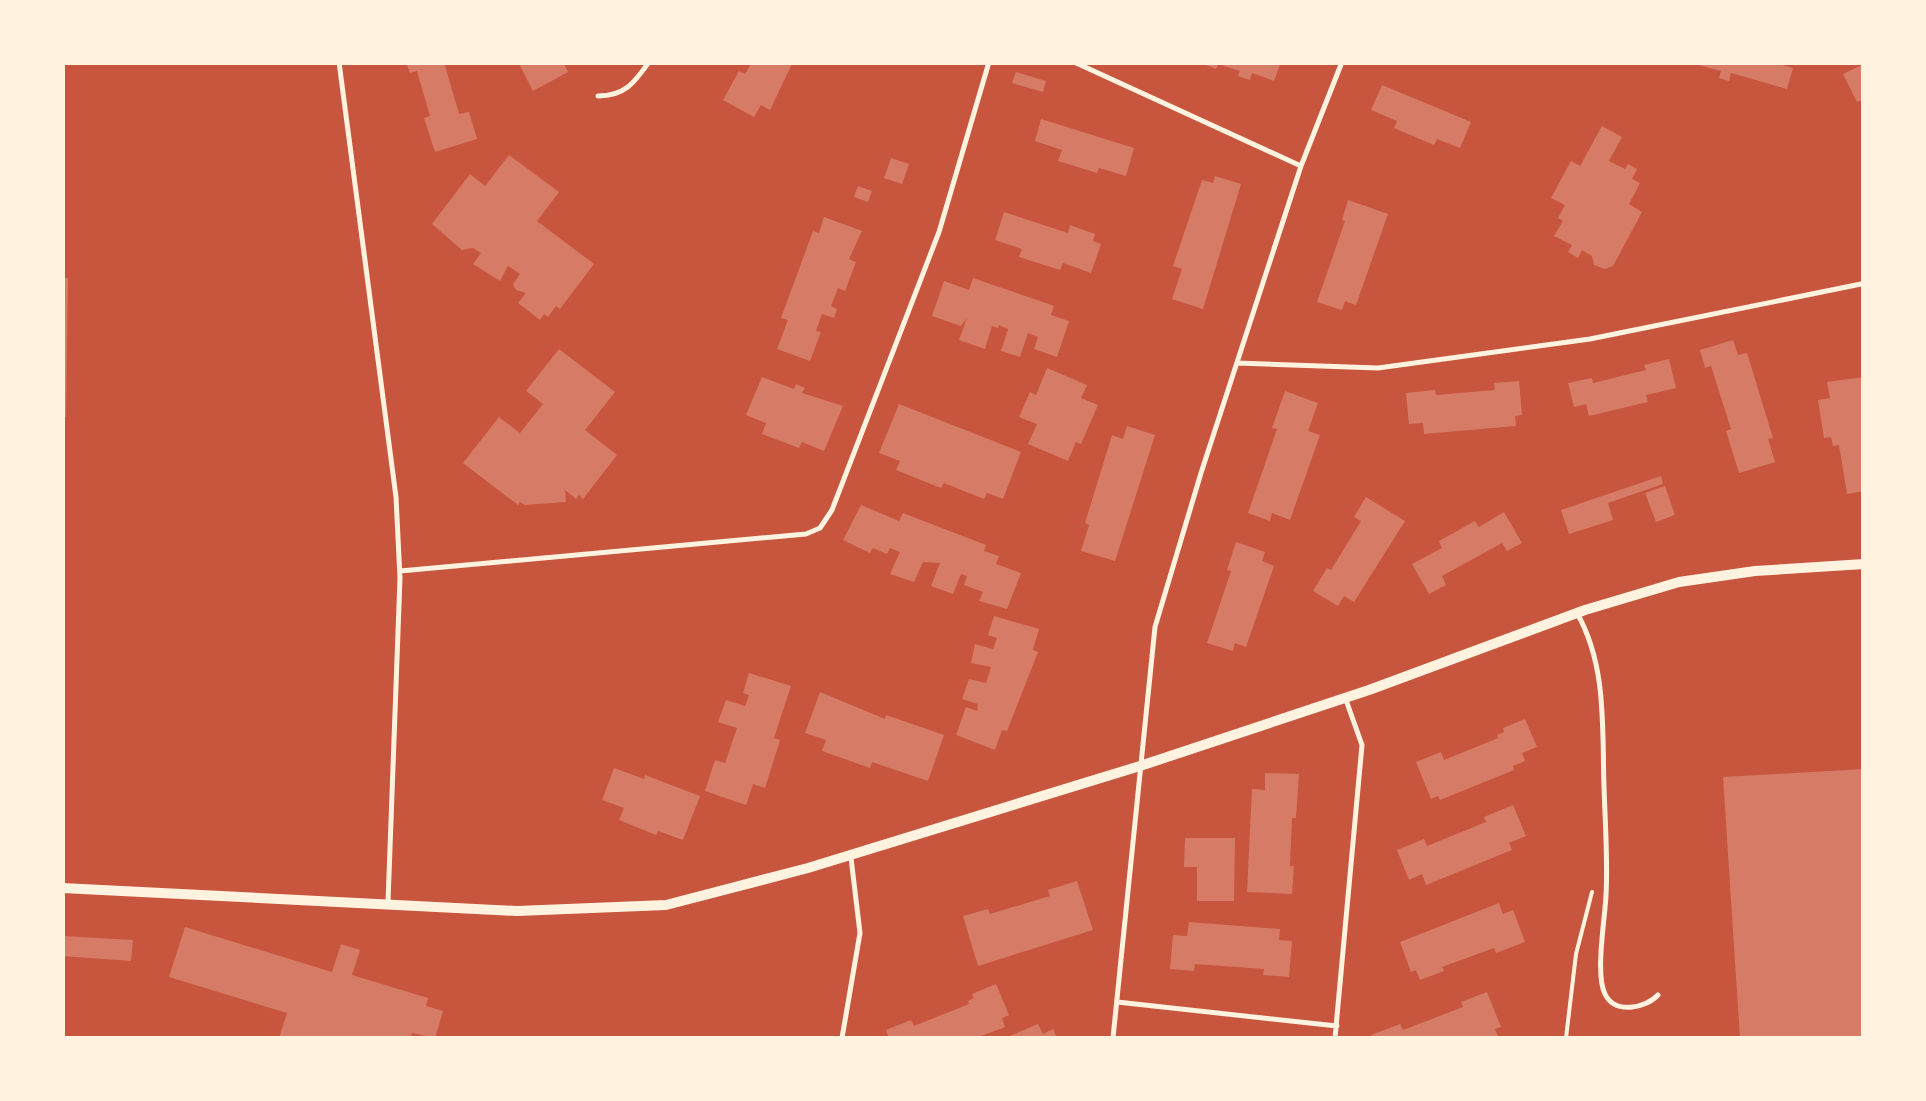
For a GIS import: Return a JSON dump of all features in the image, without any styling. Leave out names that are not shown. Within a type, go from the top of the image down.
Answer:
[{"type":"street","points":[[62,888],[517,910],[666,905],[851,855],[1140,766],[1577,613],[1679,582],[1755,571],[1864,564]]},
{"type":"lane","points":[[338,62],[396,498],[400,571],[388,902]]},
{"type":"lane","points":[[598,96],[621,93],[648,62]]},
{"type":"lane","points":[[400,571],[806,534],[820,528],[832,510],[939,232],[989,62]]},
{"type":"lane","points":[[1074,62],[1301,166]]},
{"type":"lane","points":[[1113,1038],[1155,627],[1301,166],[1342,62]]},
{"type":"lane","points":[[1236,364],[1378,368],[1590,339],[1861,284]]},
{"type":"lane","points":[[1577,613],[1593,646],[1599,677],[1607,867],[1602,975],[1605,994],[1614,1004],[1625,1007],[1650,1003],[1658,995]]},
{"type":"lane","points":[[1335,1038],[1362,745],[1346,697]]},
{"type":"lane","points":[[842,1038],[860,934],[851,855]]},
{"type":"lane","points":[[1117,1002],[1337,1026]]},
{"type":"path","points":[[1566,1038],[1584,912],[1607,867]]},
{"type":"building","points":[[406,62],[444,62],[459,114],[469,112],[477,139],[435,152],[424,118],[430,116],[417,71],[410,73]]},
{"type":"building","points":[[518,62],[563,62],[568,72],[533,91]]},
{"type":"building","points":[[752,62],[793,62],[770,110],[761,105],[754,117],[723,100],[739,71],[745,74]]},
{"type":"building","points":[[1199,62],[1281,62],[1274,81],[1252,73],[1250,80],[1238,76],[1240,71],[1218,64],[1216,69]]},
{"type":"building","points":[[1772,62],[1793,68],[1787,89],[1731,73],[1729,81],[1719,78],[1721,71],[1694,64]]},
{"type":"building","points":[[1864,64],[1864,99],[1857,102],[1843,74]]},
{"type":"building","points":[[1016,72],[1046,81],[1043,92],[1012,83]]},
{"type":"building","points":[[1382,85],[1471,122],[1460,148],[1437,139],[1434,145],[1394,128],[1397,121],[1371,110]]},
{"type":"building","points":[[1041,119],[1134,148],[1126,176],[1099,168],[1097,173],[1058,161],[1062,150],[1035,141]]},
{"type":"building","points":[[1602,126],[1622,137],[1609,161],[1625,169],[1628,164],[1637,169],[1632,179],[1640,183],[1629,204],[1642,212],[1613,266],[1605,269],[1594,265],[1592,256],[1582,250],[1578,258],[1568,252],[1572,245],[1554,236],[1563,221],[1558,218],[1565,205],[1551,198],[1571,161],[1580,166]]},
{"type":"building","points":[[509,155],[559,192],[537,221],[594,264],[560,309],[556,306],[548,317],[544,314],[540,320],[518,303],[526,293],[516,290],[513,284],[520,274],[508,266],[500,281],[473,264],[481,253],[473,248],[462,250],[432,224],[470,174],[485,186]]},
{"type":"building","points":[[891,158],[909,164],[902,184],[884,178]]},
{"type":"building","points":[[1215,176],[1241,184],[1203,309],[1172,299],[1182,269],[1173,266],[1202,180],[1213,183]]},
{"type":"building","points":[[858,186],[872,191],[868,202],[854,197]]},
{"type":"building","points":[[1348,200],[1388,214],[1356,305],[1345,301],[1342,310],[1317,302],[1345,221],[1342,220]]},
{"type":"building","points":[[1004,212],[1068,233],[1070,225],[1095,234],[1093,241],[1101,244],[1091,273],[1063,263],[1060,270],[1019,257],[1022,249],[995,240]]},
{"type":"building","points":[[824,217],[862,231],[849,259],[856,262],[845,291],[838,288],[831,306],[837,309],[834,318],[822,314],[816,331],[821,332],[810,361],[777,349],[788,320],[781,318],[813,231],[819,233]]},
{"type":"building","points":[[62,278],[68,278],[66,417],[62,417]]},
{"type":"building","points":[[973,278],[1054,306],[1051,315],[1069,321],[1057,357],[1034,349],[1038,337],[1028,333],[1020,357],[1001,351],[1008,329],[999,325],[992,326],[985,349],[959,340],[967,318],[961,326],[932,316],[944,281],[969,290]]},
{"type":"building","points":[[1733,340],[1738,355],[1747,353],[1773,438],[1768,439],[1775,462],[1739,473],[1726,431],[1731,429],[1711,366],[1705,368],[1700,350]]},
{"type":"building","points":[[559,349],[615,392],[585,430],[617,455],[583,499],[579,495],[576,499],[565,490],[566,502],[518,505],[463,463],[499,417],[520,433],[543,404],[526,391]]},
{"type":"building","points":[[1669,359],[1676,388],[1646,395],[1648,402],[1589,416],[1586,404],[1574,407],[1568,383],[1592,378],[1593,383],[1646,370],[1644,365]]},
{"type":"building","points":[[1047,368],[1087,385],[1081,398],[1098,405],[1081,444],[1076,442],[1068,461],[1028,444],[1037,424],[1019,417],[1030,392],[1036,395]]},
{"type":"building","points":[[762,377],[794,389],[796,384],[805,388],[802,393],[843,406],[824,451],[802,442],[799,448],[762,434],[766,423],[746,415]]},
{"type":"building","points":[[1864,377],[1864,491],[1847,494],[1839,445],[1833,446],[1831,437],[1824,438],[1818,400],[1830,398],[1827,382]]},
{"type":"building","points":[[1519,381],[1522,415],[1515,416],[1516,426],[1424,434],[1423,423],[1409,424],[1406,393],[1435,390],[1436,395],[1495,390],[1494,383]]},
{"type":"building","points":[[1285,391],[1318,403],[1308,431],[1320,435],[1290,520],[1272,513],[1270,521],[1248,513],[1277,429],[1272,428]]},
{"type":"building","points":[[899,404],[1021,452],[1003,499],[987,493],[984,499],[944,483],[941,488],[896,470],[900,461],[879,453]]},
{"type":"building","points":[[1127,426],[1155,435],[1115,561],[1081,551],[1089,525],[1085,523],[1112,435],[1123,439]]},
{"type":"building","points":[[1661,476],[1663,484],[1608,503],[1613,520],[1569,534],[1561,510]]},
{"type":"building","points":[[1665,486],[1675,515],[1656,522],[1645,493]]},
{"type":"building","points":[[1366,497],[1405,521],[1354,602],[1344,596],[1338,606],[1313,591],[1361,521],[1354,517]]},
{"type":"building","points":[[861,505],[899,521],[903,513],[986,545],[984,551],[999,556],[996,564],[1021,573],[1007,609],[979,601],[983,592],[964,585],[967,576],[961,574],[953,594],[931,586],[940,563],[923,562],[914,582],[890,574],[900,552],[890,548],[887,554],[873,548],[870,553],[843,540]]},
{"type":"building","points":[[1504,512],[1522,543],[1507,551],[1502,543],[1442,576],[1446,585],[1429,594],[1412,564],[1442,548],[1439,541],[1475,521],[1479,527]]},
{"type":"building","points":[[1236,542],[1265,552],[1262,561],[1274,566],[1246,647],[1235,643],[1233,651],[1207,643],[1231,571],[1227,570]]},
{"type":"building","points":[[994,616],[1039,629],[1033,650],[1038,652],[1007,731],[1002,730],[995,750],[956,735],[966,707],[977,711],[978,704],[962,699],[969,679],[986,683],[991,667],[971,663],[975,644],[993,649],[997,638],[988,635]]},
{"type":"building","points":[[749,673],[791,686],[774,738],[780,740],[765,788],[753,784],[746,805],[705,791],[715,760],[725,763],[737,728],[718,722],[726,700],[745,706],[749,695],[743,693]]},
{"type":"building","points":[[820,692],[885,719],[886,715],[944,735],[928,781],[872,762],[870,768],[822,751],[826,740],[805,733]]},
{"type":"building","points":[[1525,719],[1537,747],[1522,753],[1525,761],[1513,766],[1514,770],[1440,800],[1438,796],[1431,799],[1416,762],[1441,752],[1444,760],[1498,738],[1503,728]]},
{"type":"building","points":[[614,768],[700,796],[683,840],[658,831],[656,835],[619,820],[624,808],[602,800]]},
{"type":"building","points":[[1864,769],[1864,1038],[1740,1038],[1723,777]]},
{"type":"building","points":[[1265,773],[1299,774],[1296,818],[1292,818],[1292,894],[1247,892],[1252,789],[1265,790]]},
{"type":"building","points":[[1513,805],[1526,836],[1509,843],[1512,850],[1426,885],[1422,874],[1409,880],[1397,850],[1424,839],[1427,846],[1486,822],[1484,817]]},
{"type":"building","points":[[1185,838],[1235,838],[1234,901],[1197,901],[1197,867],[1184,867]]},
{"type":"building","points":[[1077,881],[1093,930],[978,966],[963,916],[988,909],[990,914],[1050,896],[1048,890]]},
{"type":"building","points":[[1499,903],[1503,914],[1513,910],[1525,942],[1496,953],[1494,948],[1442,967],[1444,971],[1420,980],[1416,970],[1411,972],[1400,942]]},
{"type":"building","points":[[1189,922],[1280,929],[1279,940],[1292,941],[1289,977],[1263,975],[1264,969],[1195,964],[1194,971],[1170,969],[1173,935],[1187,936]]},
{"type":"building","points":[[185,927],[332,972],[341,944],[360,950],[352,975],[428,998],[426,1006],[443,1011],[435,1038],[412,1033],[411,1038],[279,1038],[287,1013],[169,977]]},
{"type":"building","points":[[62,936],[133,940],[131,961],[62,956]]},
{"type":"building","points":[[996,984],[1009,1015],[1002,1018],[1005,1027],[976,1038],[889,1038],[886,1030],[911,1020],[914,1026],[969,1004],[974,998],[972,994]]},
{"type":"building","points":[[1487,992],[1501,1027],[1495,1029],[1498,1036],[1493,1038],[1371,1035],[1400,1024],[1403,1030],[1463,1007],[1461,1002]]},
{"type":"building","points":[[1038,1024],[1043,1034],[1053,1029],[1057,1038],[1005,1038]]}]
